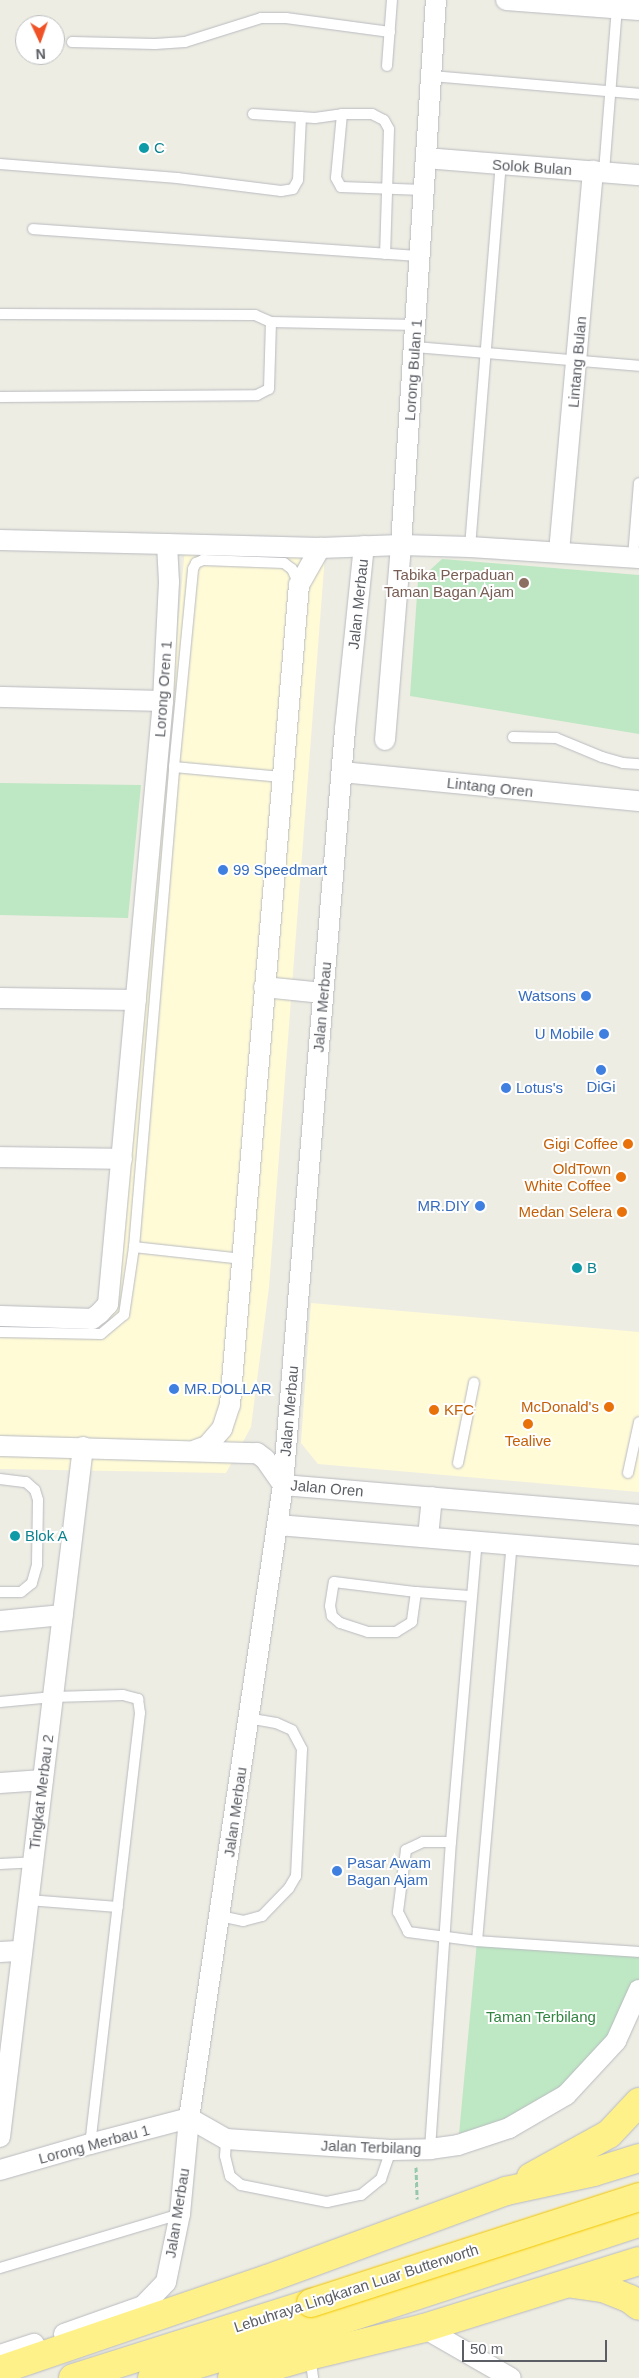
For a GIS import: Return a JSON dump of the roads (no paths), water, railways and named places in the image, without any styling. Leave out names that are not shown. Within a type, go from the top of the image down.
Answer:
[{"type":"highway","points":[[506,2191],[609,2134],[639,2102]]},
{"type":"highway","points":[[0,2370],[267,2280],[418,2221],[506,2191],[594,2172],[639,2158]]},
{"type":"highway","points":[[594,2172],[617,2177],[632,2188],[639,2198]]},
{"type":"highway","name":"Lebuhraya Lingkaran Luar Butterworth","points":[[73,2378],[639,2198]]},
{"type":"highway","name":"Lebuhraya Lingkaran Luar Butterworth","points":[[152,2378],[311,2355],[639,2223]]},
{"type":"highway","points":[[232,2378],[311,2355],[424,2328],[569,2283],[635,2259]]},
{"type":"highway","points":[[569,2283],[603,2288],[630,2299],[639,2306]]},
{"type":"street","name":"Lorong Bulan 1","points":[[384,740],[401,545],[436,0]]},
{"type":"street","points":[[506,0],[639,10]]},
{"type":"street","name":"Solok Bulan","points":[[426,158],[639,175]]},
{"type":"street","name":"Lintang Bulan","points":[[559,552],[577,361],[598,172]]},
{"type":"street","points":[[0,540],[167,544]]},
{"type":"street","name":"Jalan Merbau","points":[[0,2355],[143,2306],[166,2282],[180,2214],[189,2118],[284,1485],[323,993],[364,546],[320,548],[167,544]]},
{"type":"street","name":"Lorong Oren 1","points":[[0,1316],[92,1318],[100,1313],[108,1304],[163,701],[169,582],[167,544]]},
{"type":"street","points":[[364,546],[470,546],[636,558]]},
{"type":"street","points":[[196,1450],[207,1446],[215,1438],[228,1414],[299,585],[320,548]]},
{"type":"street","points":[[0,697],[163,701]]},
{"type":"street","name":"Lintang Oren","points":[[342,772],[639,801]]},
{"type":"street","points":[[264,987],[323,993]]},
{"type":"street","points":[[0,998],[136,1000]]},
{"type":"street","points":[[0,1157],[122,1159]]},
{"type":"street","name":"Jalan Oren","points":[[0,1446],[257,1453],[265,1459],[284,1485],[639,1515]]},
{"type":"street","name":"Tingkat Merbau 2","points":[[0,2137],[83,1448]]},
{"type":"street","points":[[428,1537],[432,1497]]},
{"type":"street","points":[[278,1524],[639,1555]]},
{"type":"street","points":[[0,1621],[62,1615]]},
{"type":"street","points":[[0,1783],[43,1780]]},
{"type":"street","points":[[0,1952],[22,1951]]},
{"type":"street","name":"Jalan Terbilang","points":[[189,2118],[226,2139],[391,2150],[458,2145],[509,2128],[566,2095],[616,2041],[639,1990]]},
{"type":"street","name":"Lorong Merbau 1","points":[[0,2170],[189,2118]]},
{"type":"street","points":[[424,2328],[511,2378]]},
{"type":"lane","points":[[387,66],[392,0]]},
{"type":"lane","points":[[598,172],[609,91],[617,8]]},
{"type":"lane","points":[[72,42],[155,44],[185,42],[261,18],[296,20],[390,32]]},
{"type":"lane","points":[[431,76],[639,94]]},
{"type":"lane","points":[[253,114],[301,118],[342,114],[372,114],[384,120],[389,129],[385,254]]},
{"type":"lane","points":[[342,114],[336,178],[341,186],[424,190]]},
{"type":"lane","points":[[0,164],[167,177],[287,190],[293,189],[298,180],[301,118]]},
{"type":"lane","points":[[470,546],[487,353],[500,165]]},
{"type":"lane","points":[[33,229],[420,256]]},
{"type":"lane","points":[[0,314],[255,315],[271,322],[416,325]]},
{"type":"lane","points":[[0,397],[257,395],[269,389],[271,322]]},
{"type":"lane","points":[[414,347],[639,366]]},
{"type":"lane","points":[[636,558],[639,483]]},
{"type":"lane","points":[[0,1332],[101,1334],[124,1315],[134,1247],[174,767],[193,569],[196,563],[203,560],[284,563],[292,569],[299,585]]},
{"type":"lane","points":[[513,738],[556,738],[602,757],[623,763],[639,764]]},
{"type":"lane","points":[[174,767],[282,777]]},
{"type":"lane","points":[[134,1247],[242,1259]]},
{"type":"lane","points":[[458,1463],[474,1382]]},
{"type":"lane","points":[[628,1473],[639,1422]]},
{"type":"lane","points":[[0,1479],[26,1482],[35,1490],[38,1500],[37,1565],[32,1583],[21,1592],[0,1592]]},
{"type":"lane","points":[[423,2149],[444,1938],[470,1596],[476,1541]]},
{"type":"lane","points":[[478,1941],[512,1544]]},
{"type":"lane","points":[[416,1592],[412,1622],[396,1632],[368,1632],[340,1623],[332,1616],[330,1606],[334,1582],[416,1592],[470,1596]]},
{"type":"lane","points":[[0,1702],[53,1697],[124,1695],[138,1699],[140,1713],[90,2144]]},
{"type":"lane","points":[[220,1916],[242,1921],[262,1916],[276,1902],[296,1876],[302,1749],[292,1730],[276,1723],[249,1718]]},
{"type":"lane","points":[[451,1842],[423,1842],[406,1850],[398,1912],[408,1932],[478,1941],[639,1952]]},
{"type":"lane","points":[[0,1864],[33,1862]]},
{"type":"lane","points":[[28,1900],[118,1907]]},
{"type":"lane","points":[[226,2139],[225,2156],[230,2176],[241,2185],[327,2202],[361,2195],[381,2179],[391,2150]]},
{"type":"lane","points":[[0,2268],[180,2214]]},
{"type":"place","name":"C","points":[[144,148]]},
{"type":"place","name":"Tabika Perpaduan Taman Bagan Ajam","points":[[524,583]]},
{"type":"place","name":"99 Speedmart","points":[[223,870]]},
{"type":"place","name":"Watsons","points":[[586,996]]},
{"type":"place","name":"U Mobile","points":[[604,1034]]},
{"type":"place","name":"DiGi","points":[[601,1070]]},
{"type":"place","name":"Lotus's","points":[[506,1088]]},
{"type":"place","name":"Gigi Coffee","points":[[628,1144]]},
{"type":"place","name":"OldTown White Coffee","points":[[621,1177]]},
{"type":"place","name":"MR.DIY","points":[[480,1206]]},
{"type":"place","name":"Medan Selera","points":[[622,1212]]},
{"type":"place","name":"B","points":[[577,1268]]},
{"type":"place","name":"MR.DOLLAR","points":[[174,1389]]},
{"type":"place","name":"McDonald's","points":[[609,1407]]},
{"type":"place","name":"KFC","points":[[434,1410]]},
{"type":"place","name":"Tealive","points":[[528,1424]]},
{"type":"place","name":"Blok A","points":[[15,1536]]},
{"type":"place","name":"Pasar Awam Bagan Ajam","points":[[337,1871]]},
{"type":"park label","name":"Taman Terbilang","points":[[541,2017]]}]
